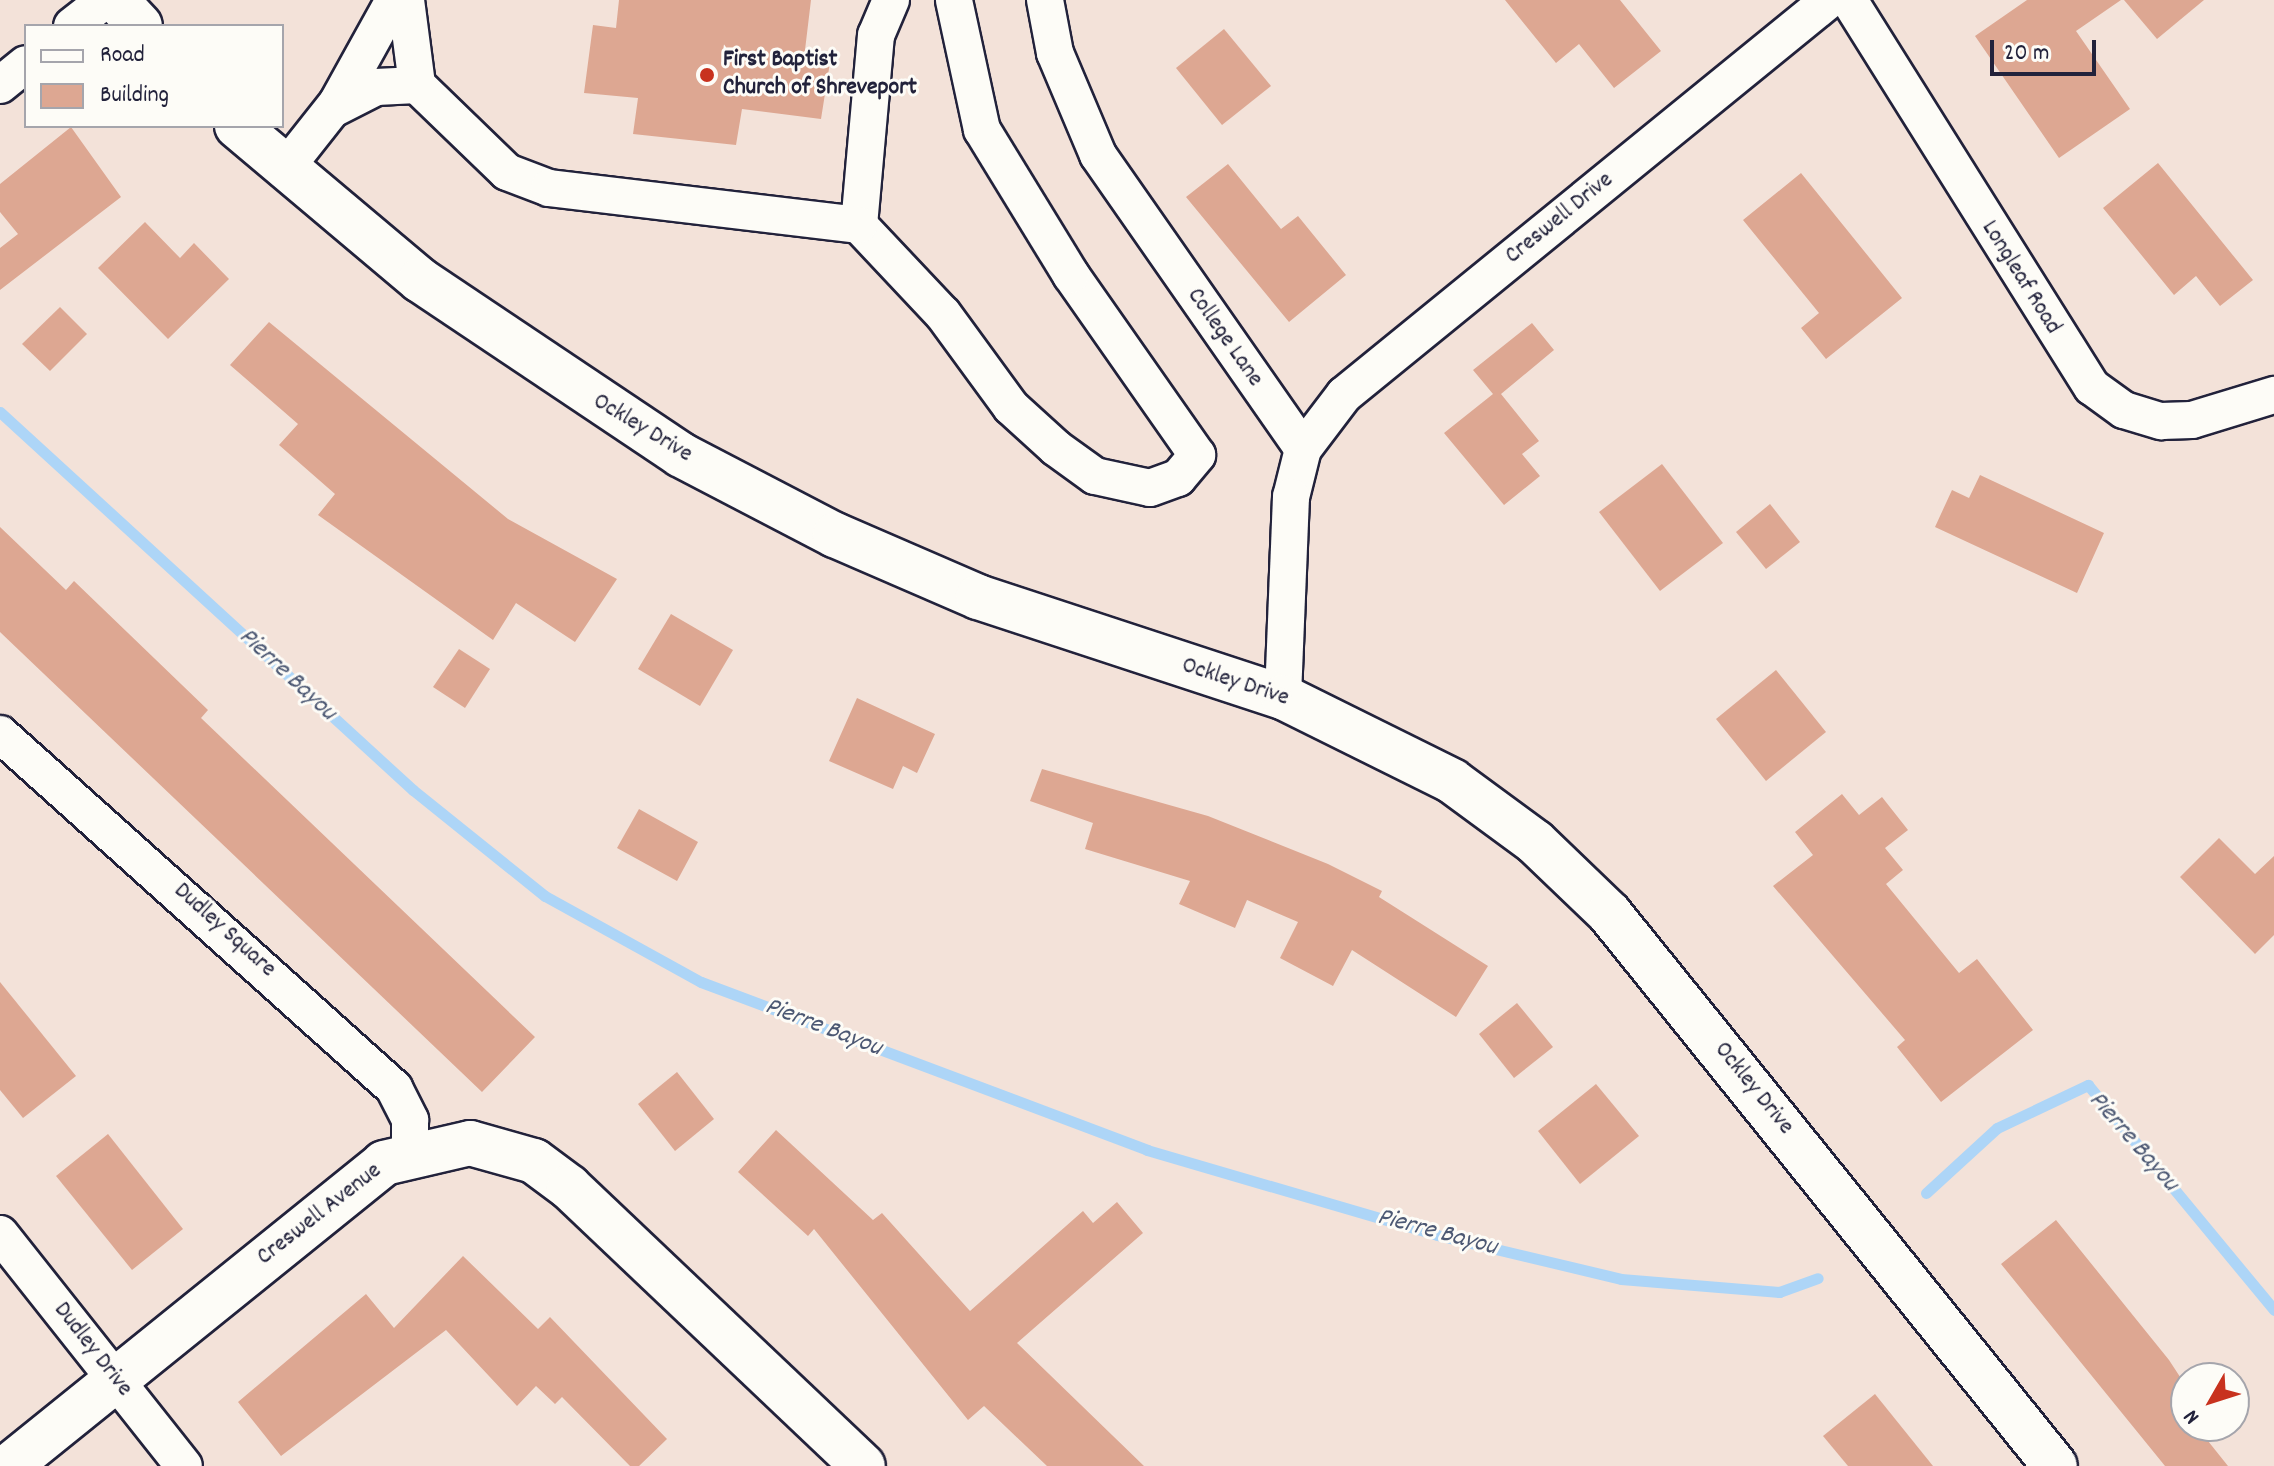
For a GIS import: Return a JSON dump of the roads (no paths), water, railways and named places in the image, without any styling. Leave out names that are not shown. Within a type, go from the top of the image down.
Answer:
[{"type":"street","points":[[75,24],[105,0]]},
{"type":"street","points":[[116,0],[138,24]]},
{"type":"street","points":[[284,170],[333,109],[394,0]]},
{"type":"street","points":[[406,0],[417,85],[507,172],[549,188],[859,225],[943,314],[1011,407],[1095,476],[1150,488],[1178,478],[1197,455],[1071,275],[982,130],[954,0]]},
{"type":"street","points":[[859,225],[876,35],[891,0]]},
{"type":"street","name":"College Lane","points":[[1045,0],[1055,53],[1098,155],[1303,449]]},
{"type":"street","name":"Creswell Drive","points":[[1303,449],[1344,395],[1829,0]]},
{"type":"street","name":"Longleaf Road","points":[[1849,0],[2092,387],[2124,410],[2161,421],[2192,420],[2274,395]]},
{"type":"street","points":[[0,85],[24,66]]},
{"type":"street","points":[[333,109],[376,87],[417,85]]},
{"type":"street","name":"Ockley Drive","points":[[239,128],[284,170],[420,280],[681,455],[835,535],[978,597],[1283,697],[1452,781],[1573,877],[1650,960],[2055,1466]]},
{"type":"street","points":[[1283,697],[1291,497],[1303,449]]},
{"type":"street","name":"Dudley Square","points":[[0,734],[394,1088],[410,1120],[410,1152]]},
{"type":"street","name":"Creswell Avenue","points":[[9,1466],[360,1180],[410,1152],[470,1143],[534,1161],[863,1466]]},
{"type":"street","name":"Dudley Drive","points":[[0,1234],[184,1466]]},
{"type":"waterway","name":"Pierre Bayou","points":[[0,412],[413,790],[545,896],[701,982],[1147,1150],[1437,1235],[1621,1279],[1779,1292],[1818,1278]]},
{"type":"waterway","name":"Pierre Bayou","points":[[1926,1193],[1997,1128],[2088,1085],[2274,1310]]},
{"type":"place","name":"First Baptist Church of Shreveport","points":[[707,75]]}]
